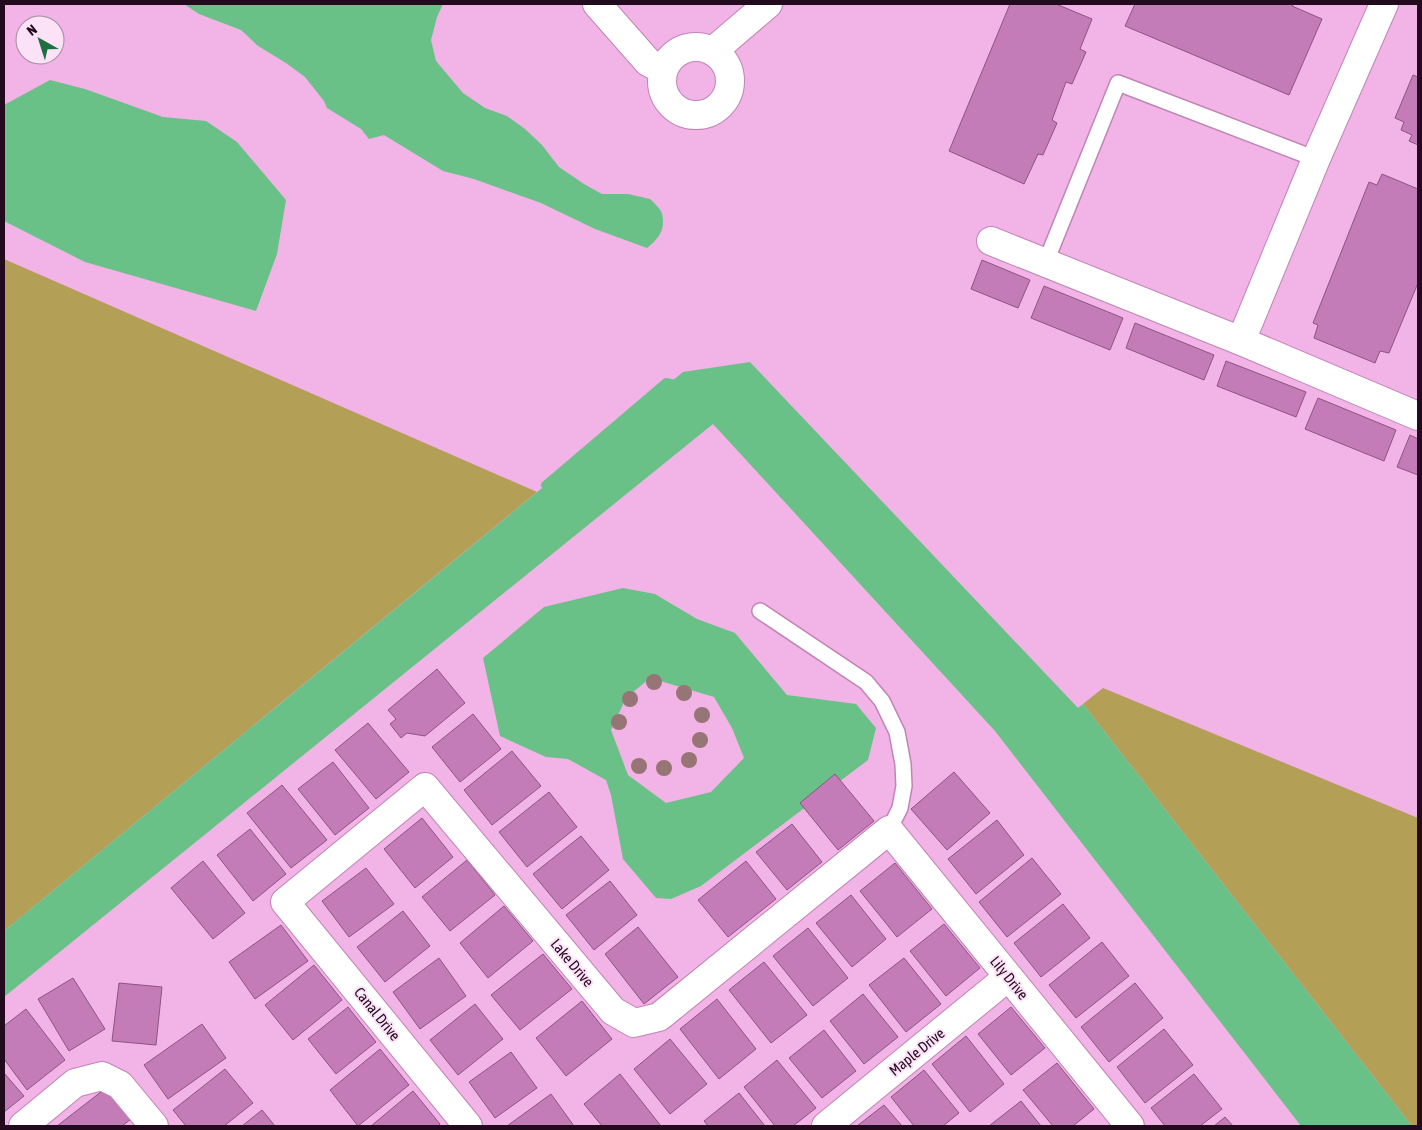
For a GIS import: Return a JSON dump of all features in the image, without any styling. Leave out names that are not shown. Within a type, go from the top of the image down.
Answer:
[{"type":"street","points":[[597,4],[648,62],[663,70]]},
{"type":"street","points":[[713,51],[768,4]]},
{"type":"street","points":[[1241,341],[1316,159],[1384,4]]},
{"type":"street","points":[[684,48],[704,48],[713,51],[722,59],[728,69],[730,81],[728,92],[722,102],[712,110],[702,114],[690,115],[669,103],[661,82],[663,70],[675,54],[684,48]]},
{"type":"street","points":[[991,241],[1241,341],[1418,415]]},
{"type":"street","name":"Lake Drive","points":[[285,902],[425,787],[613,1011],[634,1024],[659,1016],[889,830]]},
{"type":"street","name":"Lily Drive","points":[[889,830],[1125,1125]]},
{"type":"street","name":"Canal Drive","points":[[285,902],[468,1126]]},
{"type":"street","name":"Maple Drive","points":[[826,1126],[1008,977]]},
{"type":"street","points":[[23,1126],[75,1082],[102,1076],[120,1085],[154,1126]]},
{"type":"lane","points":[[1045,264],[1118,84],[1316,159]]},
{"type":"lane","points":[[760,611],[866,682],[882,701],[897,732],[904,786],[900,808],[889,830]]},
{"type":"shaded area","points":[[184,4],[443,4],[437,17],[431,40],[436,61],[463,93],[485,108],[507,116],[525,129],[542,145],[559,167],[584,184],[602,194],[628,194],[650,199],[662,214],[663,225],[660,234],[647,248],[595,229],[541,203],[474,179],[443,171],[384,135],[369,139],[361,129],[327,108],[324,101],[305,77],[258,46],[241,30],[199,14]]},
{"type":"shaded area","points":[[50,80],[85,89],[163,117],[206,121],[237,142],[286,200],[277,254],[256,311],[85,262],[4,221],[4,105]]},
{"type":"shaded area","points":[[4,259],[537,492],[4,931]]},
{"type":"shaded area","points":[[750,362],[1078,708],[1083,704],[1412,1126],[1301,1126],[995,731],[713,424],[4,997],[4,931],[683,372]]},
{"type":"shaded area","points":[[623,588],[655,594],[697,619],[735,633],[787,695],[856,704],[876,728],[868,760],[701,886],[671,899],[656,898],[623,859],[611,795],[606,780],[568,759],[546,757],[500,736],[483,658],[544,607]],"holes":[[[650,678],[714,697],[732,728],[744,758],[711,792],[666,803],[628,775],[611,730],[626,698]]]},
{"type":"shaded area","points":[[1103,688],[1418,818],[1418,1126],[1412,1126],[1083,704]]},
{"type":"building","points":[[1010,4],[1056,4],[1092,19],[1080,49],[1086,52],[1072,84],[1066,82],[1052,120],[1057,123],[1043,155],[1038,154],[1024,184],[949,151]]},
{"type":"building","points":[[1135,4],[1293,4],[1292,6],[1322,19],[1289,95],[1125,26]]},
{"type":"building","points":[[1413,75],[1418,77],[1418,145],[1409,141],[1412,135],[1401,130],[1404,122],[1395,118]]},
{"type":"building","points":[[1382,174],[1418,189],[1418,283],[1389,353],[1380,351],[1375,363],[1314,338],[1318,325],[1313,323],[1369,182],[1377,185]]},
{"type":"building","points":[[982,260],[1030,280],[1018,308],[971,289]]},
{"type":"building","points":[[1044,286],[1123,318],[1110,350],[1031,318]]},
{"type":"building","points":[[1135,323],[1214,355],[1204,380],[1126,348]]},
{"type":"building","points":[[1226,361],[1306,392],[1296,417],[1217,386]]},
{"type":"building","points":[[1318,398],[1396,430],[1384,461],[1305,429]]},
{"type":"building","points":[[1410,435],[1418,439],[1418,475],[1397,467]]},
{"type":"building","points":[[437,669],[465,703],[425,736],[407,733],[401,738],[390,724],[396,719],[388,710]]},
{"type":"building","points":[[473,714],[501,749],[460,782],[432,747]]},
{"type":"building","points":[[368,723],[409,772],[376,799],[335,750]]},
{"type":"building","points":[[512,751],[541,786],[492,825],[464,790]]},
{"type":"building","points":[[333,762],[369,808],[335,835],[298,789]]},
{"type":"building","points":[[954,772],[990,813],[947,850],[911,809]]},
{"type":"building","points":[[835,774],[874,821],[838,850],[800,803]]},
{"type":"building","points":[[282,785],[327,840],[291,868],[247,813]]},
{"type":"building","points":[[549,792],[577,827],[527,867],[499,832]]},
{"type":"building","points":[[422,818],[453,857],[415,888],[384,849]]},
{"type":"building","points":[[997,820],[1024,855],[976,894],[948,859]]},
{"type":"building","points":[[792,824],[822,862],[787,890],[756,852]]},
{"type":"building","points":[[250,829],[286,874],[253,901],[217,855]]},
{"type":"building","points":[[581,836],[609,870],[562,909],[533,874]]},
{"type":"building","points":[[1032,858],[1061,894],[1007,937],[979,902]]},
{"type":"building","points":[[467,860],[495,895],[450,931],[422,897]]},
{"type":"building","points":[[203,861],[245,913],[213,939],[171,888]]},
{"type":"building","points":[[746,861],[776,899],[728,937],[698,900]]},
{"type":"building","points":[[895,863],[932,909],[897,937],[860,891]]},
{"type":"building","points":[[366,868],[394,904],[349,937],[322,901]]},
{"type":"building","points":[[610,881],[637,915],[594,950],[566,915]]},
{"type":"building","points":[[851,895],[886,939],[852,967],[816,923]]},
{"type":"building","points":[[1063,904],[1090,938],[1041,977],[1014,943]]},
{"type":"building","points":[[504,906],[533,941],[488,978],[460,943]]},
{"type":"building","points":[[403,911],[430,946],[385,982],[357,947]]},
{"type":"building","points":[[944,924],[980,968],[946,996],[910,951]]},
{"type":"building","points":[[281,925],[308,961],[255,999],[229,962]]},
{"type":"building","points":[[638,927],[678,977],[644,1004],[605,954]]},
{"type":"building","points":[[808,928],[848,978],[813,1006],[773,956]]},
{"type":"building","points":[[1102,942],[1129,976],[1076,1018],[1049,985]]},
{"type":"building","points":[[543,954],[572,989],[520,1030],[491,995]]},
{"type":"building","points":[[439,958],[466,996],[420,1029],[393,992]]},
{"type":"building","points":[[904,958],[941,1004],[906,1032],[869,985]]},
{"type":"building","points":[[764,962],[807,1015],[771,1043],[729,990]]},
{"type":"building","points":[[314,965],[342,1000],[293,1040],[265,1005]]},
{"type":"building","points":[[73,978],[105,1029],[69,1051],[38,999]]},
{"type":"building","points":[[119,983],[162,987],[156,1045],[112,1041]]},
{"type":"building","points":[[1135,983],[1163,1018],[1109,1062],[1081,1027]]},
{"type":"building","points":[[863,994],[898,1037],[864,1064],[830,1021]]},
{"type":"building","points":[[717,999],[756,1049],[719,1079],[680,1029]]},
{"type":"building","points":[[582,1001],[612,1039],[566,1076],[536,1038]]},
{"type":"building","points":[[475,1004],[503,1039],[458,1075],[430,1040]]},
{"type":"building","points":[[348,1007],[376,1042],[336,1074],[308,1039]]},
{"type":"building","points":[[1011,1007],[1045,1048],[1011,1075],[978,1034]]},
{"type":"building","points":[[26,1009],[65,1060],[27,1090],[4,1059],[4,1026]]},
{"type":"building","points":[[202,1024],[226,1058],[168,1099],[144,1065]]},
{"type":"building","points":[[1164,1029],[1193,1065],[1145,1103],[1117,1067]]},
{"type":"building","points":[[824,1030],[856,1071],[822,1098],[789,1058]]},
{"type":"building","points":[[966,1036],[1004,1084],[970,1112],[932,1064]]},
{"type":"building","points":[[670,1039],[707,1084],[670,1114],[634,1069]]},
{"type":"building","points":[[380,1049],[409,1085],[358,1126],[330,1090]]},
{"type":"building","points":[[511,1052],[537,1088],[495,1118],[469,1082]]},
{"type":"building","points":[[777,1060],[816,1108],[793,1126],[775,1126],[744,1087]]},
{"type":"building","points":[[1057,1063],[1094,1109],[1073,1126],[1053,1126],[1023,1090]]},
{"type":"building","points":[[225,1069],[253,1103],[224,1126],[186,1126],[173,1110]]},
{"type":"building","points":[[924,1070],[959,1113],[943,1126],[914,1126],[891,1097]]},
{"type":"building","points":[[4,1073],[24,1096],[4,1112]]},
{"type":"building","points":[[620,1074],[661,1126],[602,1126],[584,1104]]},
{"type":"building","points":[[1194,1074],[1222,1109],[1200,1126],[1165,1126],[1151,1108]]},
{"type":"building","points":[[106,1088],[131,1119],[122,1126],[57,1126]]},
{"type":"building","points":[[413,1091],[440,1124],[438,1126],[371,1126]]},
{"type":"building","points":[[739,1093],[765,1126],[708,1126],[704,1121]]},
{"type":"building","points":[[551,1094],[574,1126],[507,1126]]},
{"type":"building","points":[[1021,1101],[1041,1126],[989,1126]]},
{"type":"building","points":[[884,1105],[902,1126],[857,1126]]},
{"type":"building","points":[[262,1110],[275,1126],[242,1126]]},
{"type":"building","points":[[1225,1117],[1233,1126],[1214,1126]]},
{"type":"waterway","points":[[545,485],[666,382],[680,385]]}]
